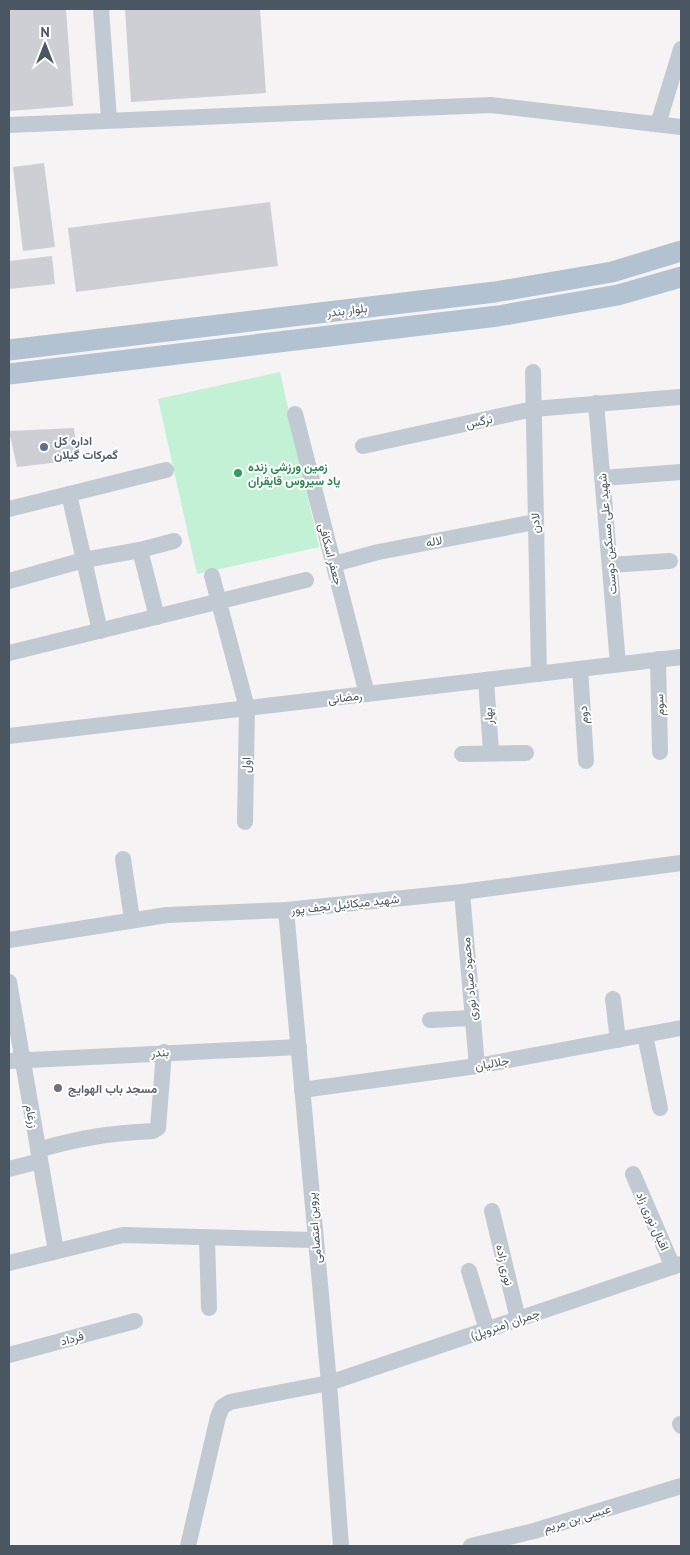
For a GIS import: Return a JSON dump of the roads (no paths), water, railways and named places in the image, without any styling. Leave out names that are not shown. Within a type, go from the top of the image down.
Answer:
[{"type":"main road","name":"بلوار بندر","points":[[9,350],[554,283],[612,272],[681,251]]},
{"type":"main road","name":"بلوار بندر","points":[[9,374],[558,307],[618,295],[681,277]]},
{"type":"main road","points":[[250,321],[254,345]]},
{"type":"street","points":[[101,9],[109,120]]},
{"type":"street","points":[[658,124],[681,49]]},
{"type":"street","points":[[9,125],[491,104],[681,127]]},
{"type":"street","name":"لادن","points":[[533,372],[540,674]]},
{"type":"street","name":"نرگس","points":[[363,446],[533,409],[680,397]]},
{"type":"street","name":"شهید علی مسکین دوست","points":[[596,403],[618,664]]},
{"type":"street","name":"جعفر اسکافی","points":[[295,414],[367,694]]},
{"type":"street","points":[[9,509],[166,470]]},
{"type":"street","points":[[602,478],[681,472]]},
{"type":"street","points":[[69,494],[100,631]]},
{"type":"street","name":"لاله","points":[[334,564],[378,552],[535,522]]},
{"type":"street","points":[[9,580],[84,560],[140,550],[174,541]]},
{"type":"street","points":[[140,550],[157,617]]},
{"type":"street","points":[[610,566],[670,561]]},
{"type":"street","name":"اول","points":[[212,576],[247,708],[246,822]]},
{"type":"street","points":[[9,654],[306,580]]},
{"type":"street","name":"رمضانی","points":[[9,736],[681,656]]},
{"type":"street","name":"سوم","points":[[658,659],[660,752]]},
{"type":"street","name":"دوم","points":[[580,669],[586,761]]},
{"type":"street","name":"بهار","points":[[486,680],[490,752]]},
{"type":"street","points":[[462,754],[490,752],[526,753]]},
{"type":"street","points":[[123,859],[132,919]]},
{"type":"street","name":"شهید میکائیل نجف پور","points":[[9,940],[132,919],[167,915],[286,910],[462,892],[681,863]]},
{"type":"street","name":"محمود صیاد نوری","points":[[462,892],[477,1066]]},
{"type":"street","name":"پروین اعتصامی","points":[[286,910],[329,1384],[340,1546]]},
{"type":"street","name":"زرغام","points":[[9,982],[16,1060],[39,1156],[56,1251]]},
{"type":"street","points":[[613,999],[618,1040]]},
{"type":"street","points":[[430,1020],[473,1018]]},
{"type":"street","name":"جلالیان","points":[[302,1090],[477,1066],[681,1028]]},
{"type":"street","points":[[645,1035],[660,1108]]},
{"type":"street","name":"بندر","points":[[16,1060],[299,1047]]},
{"type":"street","points":[[9,1169],[80,1138],[112,1132],[152,1131],[158,1128],[164,1052]]},
{"type":"street","name":"اقبال نوری زاد","points":[[633,1174],[677,1266]]},
{"type":"street","name":"نوری زاده","points":[[492,1211],[518,1320]]},
{"type":"street","points":[[9,1263],[122,1235],[315,1240]]},
{"type":"street","points":[[207,1238],[209,1308]]},
{"type":"street","name":"چمران (متروپل)","points":[[188,1546],[218,1417],[222,1407],[230,1402],[329,1384],[677,1266]]},
{"type":"street","points":[[469,1271],[487,1330]]},
{"type":"street","name":"فرداد","points":[[9,1355],[135,1321]]},
{"type":"street","name":"عیسی بن مریم","points":[[471,1546],[534,1531],[681,1486]]},
{"type":"place","name":"اداره کل گمرکات گیلان","points":[[44,447]]},
{"type":"place","name":"زمین ورزشی زنده یاد سیروس قایقران","points":[[238,473]]},
{"type":"place","name":"مسجد باب الهوایج","points":[[58,1088]]}]
